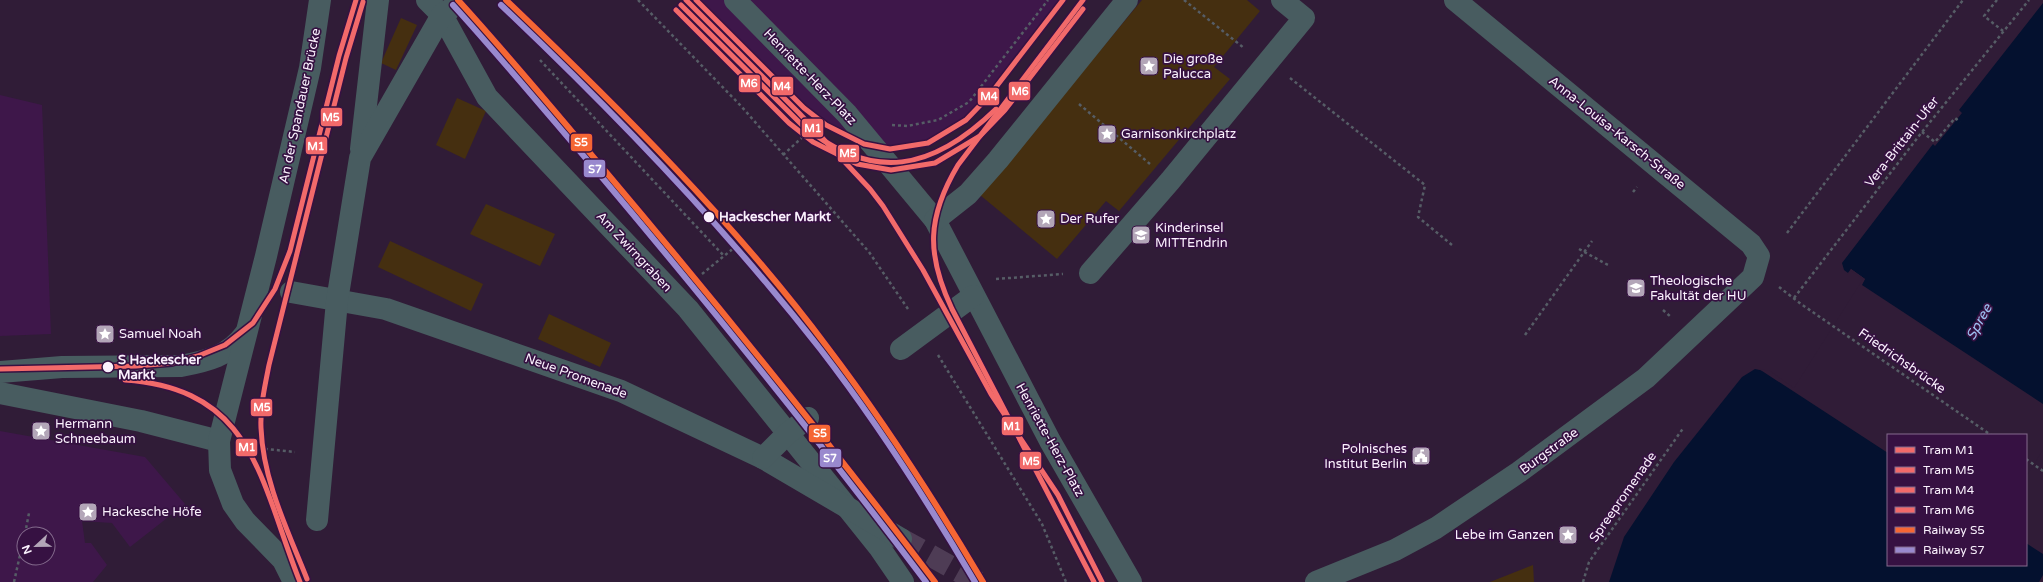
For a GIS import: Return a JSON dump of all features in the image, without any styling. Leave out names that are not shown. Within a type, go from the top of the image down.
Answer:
[{"type":"street","name":"An der Spandauer Brücke","points":[[245,334],[310,68],[320,0]]},
{"type":"street","points":[[317,520],[337,301],[360,158],[378,0]]},
{"type":"street","name":"Henriette-Herz-Platz","points":[[735,0],[847,114],[935,220],[969,289],[1050,441],[1131,582]]},
{"type":"street","points":[[935,220],[968,194],[998,160],[1127,0]]},
{"type":"street","points":[[1090,273],[1170,181],[1304,18],[1282,0]]},
{"type":"street","name":"Anna-Louisa-Karsch-Straße","points":[[1456,0],[1752,244],[1759,256],[1753,277]]},
{"type":"street","points":[[360,158],[440,8]]},
{"type":"street","name":"Am Zwirngraben","points":[[440,8],[488,97],[688,309],[844,504]]},
{"type":"street","name":"Burgstraße","points":[[1316,582],[1395,550],[1436,528],[1519,472],[1646,378],[1753,277]]},
{"type":"street","points":[[901,349],[924,332],[969,289]]},
{"type":"street","name":"Neue Promenade","points":[[291,292],[386,309],[621,391],[764,458],[901,539]]},
{"type":"street","points":[[0,372],[62,367],[181,366],[200,362],[223,354],[236,345],[245,334]]},
{"type":"street","points":[[245,334],[219,442],[220,470],[233,504],[245,521],[275,550],[290,575],[309,582]]},
{"type":"street","points":[[0,393],[141,421],[219,442]]},
{"type":"street","points":[[764,458],[788,433],[808,418]]},
{"type":"street","name":"Neue Promenade","points":[[844,504],[880,547],[903,582]]},
{"type":"path","points":[[638,0],[741,106],[869,252],[924,332],[1042,524],[1066,582]]},
{"type":"path","points":[[847,114],[877,124],[907,126],[938,120],[969,102],[1048,0]]},
{"type":"path","points":[[1184,0],[1237,42]]},
{"type":"path","points":[[1787,232],[1963,0]]},
{"type":"path","points":[[1997,0],[1984,16],[2003,31]]},
{"type":"path","name":"Vera-Brittain-Ufer","points":[[1794,298],[1922,132],[2029,0]]},
{"type":"path","points":[[540,60],[724,256]]},
{"type":"path","points":[[1269,62],[1425,185],[1418,217],[1452,245]]},
{"type":"path","points":[[1078,104],[1154,167]]},
{"type":"path","points":[[1922,132],[1935,142],[1955,118],[1960,122]]},
{"type":"path","points":[[783,155],[808,132]]},
{"type":"path","points":[[1633,192],[1637,187]]},
{"type":"path","points":[[1525,335],[1592,241]]},
{"type":"path","points":[[702,274],[735,247]]},
{"type":"path","points":[[1579,249],[1608,265]]},
{"type":"path","points":[[969,289],[1090,273]]},
{"type":"path","name":"Friedrichsbrücke","points":[[1778,286],[1801,304],[1990,434]]},
{"type":"path","name":"Spreepromenade","points":[[1583,582],[1589,562],[1684,427]]},
{"type":"path","points":[[46,439],[48,428]]},
{"type":"path","points":[[219,442],[282,451]]},
{"type":"path","points":[[2027,460],[2043,471]]},
{"type":"path","points":[[26,526],[30,513]]},
{"type":"path","points":[[14,582],[17,566]]},
{"type":"shaded area","points":[[700,0],[1065,0],[972,117],[960,128],[942,139],[925,145],[901,149],[868,145],[843,136],[827,127]]},
{"type":"shaded area","points":[[1142,0],[1247,0],[1260,11],[1214,67],[1230,79],[1119,211],[1106,201],[1057,259],[980,195]]},
{"type":"shaded area","points":[[401,18],[417,25],[396,70],[381,63]]},
{"type":"shaded area","points":[[0,95],[42,105],[51,334],[0,336]]},
{"type":"shaded area","points":[[457,98],[486,111],[465,159],[436,145]]},
{"type":"shaded area","points":[[486,204],[555,234],[540,266],[470,234]]},
{"type":"shaded area","points":[[390,241],[483,284],[471,311],[378,267]]},
{"type":"shaded area","points":[[549,314],[611,343],[600,367],[538,339]]},
{"type":"shaded area","name":"Hackesche Höfe","points":[[0,431],[145,457],[185,504],[130,547],[112,523],[82,521],[85,543],[91,543],[107,565],[93,582],[0,582]]},
{"type":"shaded area","points":[[1533,565],[1534,582],[1490,582]]},
{"type":"water","name":"Spree","points":[[2043,3],[2043,447],[2027,436],[2027,434],[1887,434],[1887,566],[2027,566],[2027,544],[2043,554],[2043,575],[2039,582],[1609,582],[1624,537],[1674,462],[1742,377],[1755,369],[1769,372],[1795,390],[1865,279],[1851,269],[1848,273],[1844,270],[1842,263],[1933,144],[1935,146],[1962,113],[1959,110]]},
{"type":"pier","points":[[1851,269],[1865,279],[1862,285],[2043,404],[2043,450],[2027,475],[2027,434],[1887,434],[1887,452],[1759,369],[1770,371],[1794,388],[1863,279],[1851,271],[1847,275]]},
{"type":"tunnel","points":[[901,539],[978,582]]},
{"type":"tram line","name":"M1","points":[[0,369],[136,366],[172,363],[198,356],[225,345],[253,323],[275,289],[290,251],[339,56],[356,0]]},
{"type":"tram line","name":"M1","points":[[686,0],[799,113],[870,189],[883,206],[923,270],[991,394],[1058,495],[1102,582]]},
{"type":"tram line","name":"M4","points":[[696,0],[804,108],[826,125],[864,144],[890,149],[928,143],[966,120],[989,96],[1063,0]]},
{"type":"tram line","name":"M5","points":[[1083,0],[958,165],[940,202],[936,219],[934,253],[938,271],[952,309],[1094,582]]},
{"type":"tram line","name":"M5","points":[[307,579],[271,486],[266,467],[261,428],[262,404],[269,365],[346,58],[363,2]]},
{"type":"tram line","name":"M5","points":[[681,5],[801,124],[827,143],[853,156],[878,162],[902,162],[926,156],[949,146],[972,130],[996,109]]},
{"type":"tram line","name":"M6","points":[[676,10],[789,123],[813,142],[857,164],[891,170],[935,163],[980,136],[1005,110],[1083,9]]},
{"type":"tram line","name":"M1","points":[[125,380],[168,387],[202,401],[227,422],[246,447],[261,477],[300,582]]},
{"type":"tram line","points":[[288,549],[303,582]]},
{"type":"rail line","name":"S5","points":[[458,0],[551,107],[732,324],[855,478],[935,582]]},
{"type":"rail line","name":"S5","points":[[506,0],[591,82],[674,167],[754,255],[792,301],[870,405],[928,492],[983,582]]},
{"type":"rail line","name":"S7","points":[[453,5],[600,175],[766,376],[926,582]]},
{"type":"rail line","name":"S7","points":[[501,5],[627,129],[707,215],[784,304],[842,378],[882,435],[921,493],[975,582]]},
{"type":"place","name":"Die große Palucca","points":[[1149,66]]},
{"type":"place","name":"Garnisonkirchplatz","points":[[1107,134]]},
{"type":"place","name":"Hackescher Markt","points":[[709,217]]},
{"type":"place","name":"Der Rufer","points":[[1046,219]]},
{"type":"place","name":"Kinderinsel MITTEndrin","points":[[1141,235]]},
{"type":"place","name":"Theologische Fakultät der HU","points":[[1636,288]]},
{"type":"place","name":"Samuel Noah","points":[[105,334]]},
{"type":"place","name":"S Hackescher Markt","points":[[108,367]]},
{"type":"place","name":"Hermann Schneebaum","points":[[41,431]]},
{"type":"place","name":"Polnisches Institut Berlin","points":[[1421,456]]},
{"type":"place","name":"Hackesche Höfe","points":[[88,512]]},
{"type":"place","name":"Lebe im Ganzen","points":[[1568,535]]}]
